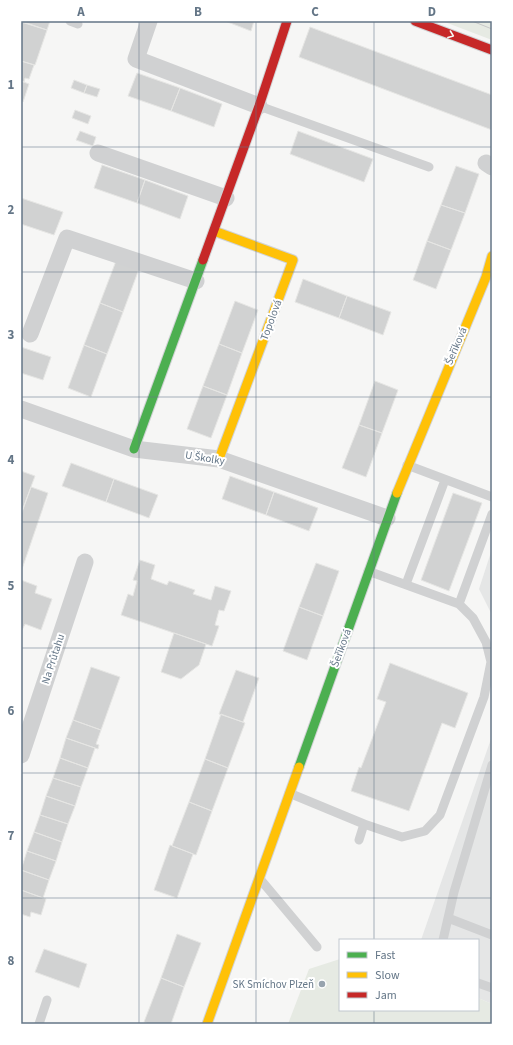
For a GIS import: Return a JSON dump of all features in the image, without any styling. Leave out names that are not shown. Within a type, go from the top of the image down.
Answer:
[{"type":"street","points":[[149,21],[136,59],[259,106]]},
{"type":"street","points":[[134,449],[259,106],[287,21]]},
{"type":"street","points":[[415,21],[492,50]]},
{"type":"street","points":[[98,152],[226,198]]},
{"type":"street","name":"Topolová","points":[[214,231],[293,260],[219,459]]},
{"type":"street","points":[[30,334],[67,238],[196,281]]},
{"type":"street","name":"Šeříková","points":[[207,1024],[387,518],[407,465],[489,278],[492,256]]},
{"type":"street","name":"U Školky","points":[[21,409],[134,449],[219,459],[387,518]]},
{"type":"street","name":"Na Průtahu","points":[[21,755],[85,562]]},
{"type":"lane","points":[[259,106],[429,166]]},
{"type":"lane","points":[[407,465],[492,498]]},
{"type":"lane","points":[[406,584],[445,480]]},
{"type":"lane","points":[[459,604],[492,514]]},
{"type":"lane","points":[[289,793],[364,824],[402,837],[425,831],[440,815],[484,698],[492,662],[486,642],[473,618],[459,604],[368,570]]},
{"type":"lane","points":[[443,939],[454,892],[492,765]]},
{"type":"lane","points":[[358,840],[364,824]]},
{"type":"lane","points":[[259,878],[317,947]]},
{"type":"lane","points":[[448,918],[492,935]]},
{"type":"lane","points":[[479,983],[492,988]]},
{"type":"lane","points":[[39,1024],[46,1000]]},
{"type":"shaded area","points":[[442,21],[492,21],[492,40]]},
{"type":"shaded area","points":[[492,549],[492,615],[479,589]]},
{"type":"shaded area","points":[[492,736],[492,1004],[479,998],[479,939],[421,939]]},
{"type":"shaded area","name":"SK Smíchov Plzeň","points":[[339,959],[339,1011],[479,1011],[479,998],[492,1004],[492,1024],[288,1024],[309,969]]},
{"type":"building","points":[[21,21],[50,21],[47,30]]},
{"type":"building","points":[[225,21],[254,21],[251,31]]},
{"type":"building","points":[[21,22],[47,30],[35,65],[21,61]]},
{"type":"building","points":[[310,27],[492,95],[492,130],[299,57]]},
{"type":"building","points":[[21,61],[34,65],[29,79],[25,78],[24,82],[21,81]]},
{"type":"building","points":[[137,73],[180,88],[171,111],[128,96]]},
{"type":"building","points":[[74,80],[87,85],[84,93],[71,88]]},
{"type":"building","points":[[21,81],[29,84],[23,102],[21,101]]},
{"type":"building","points":[[87,85],[100,89],[97,97],[84,93]]},
{"type":"building","points":[[180,88],[222,104],[214,127],[171,111]]},
{"type":"building","points":[[75,110],[91,116],[88,124],[72,118]]},
{"type":"building","points":[[80,131],[96,137],[93,146],[76,140]]},
{"type":"building","points":[[298,131],[373,159],[364,182],[290,154]]},
{"type":"building","points":[[102,165],[145,180],[137,203],[94,188]]},
{"type":"building","points":[[456,166],[479,174],[465,213],[441,205]]},
{"type":"building","points":[[145,180],[188,196],[180,219],[137,203]]},
{"type":"building","points":[[21,198],[63,212],[54,235],[21,224]]},
{"type":"building","points":[[441,205],[465,213],[451,250],[427,241]]},
{"type":"building","points":[[427,241],[451,250],[436,289],[413,280]]},
{"type":"building","points":[[116,261],[139,269],[123,312],[100,303]]},
{"type":"building","points":[[303,279],[347,296],[339,318],[295,302]]},
{"type":"building","points":[[347,296],[391,312],[383,335],[339,318]]},
{"type":"building","points":[[235,301],[258,310],[242,353],[219,344]]},
{"type":"building","points":[[100,303],[123,312],[107,354],[84,345]]},
{"type":"building","points":[[219,344],[242,353],[227,395],[203,386]]},
{"type":"building","points":[[84,345],[107,354],[91,397],[68,388]]},
{"type":"building","points":[[21,347],[51,357],[43,380],[21,373]]},
{"type":"building","points":[[375,381],[398,390],[382,433],[359,425]]},
{"type":"building","points":[[203,386],[227,395],[211,438],[187,429]]},
{"type":"building","points":[[359,425],[382,433],[366,477],[342,468]]},
{"type":"building","points":[[71,463],[114,479],[106,502],[62,486]]},
{"type":"building","points":[[21,471],[35,476],[22,511],[21,511]]},
{"type":"building","points":[[230,476],[274,492],[266,515],[222,499]]},
{"type":"building","points":[[114,479],[158,495],[149,518],[106,502]]},
{"type":"building","points":[[31,487],[48,493],[21,572],[21,515]]},
{"type":"building","points":[[274,492],[318,508],[309,531],[266,515]]},
{"type":"building","points":[[453,493],[482,503],[449,591],[421,580]]},
{"type":"building","points":[[140,560],[155,565],[151,579],[167,585],[169,581],[195,590],[193,594],[211,600],[215,586],[231,591],[224,611],[219,610],[215,625],[219,626],[212,646],[121,615],[128,594],[133,596],[137,581],[133,580]]},
{"type":"building","points":[[316,563],[339,571],[323,616],[299,607]]},
{"type":"building","points":[[21,580],[37,586],[35,593],[52,599],[41,630],[25,624],[21,630]]},
{"type":"building","points":[[299,607],[323,616],[307,660],[283,651]]},
{"type":"building","points":[[174,633],[206,644],[199,665],[181,679],[161,672]]},
{"type":"building","points":[[390,663],[468,693],[455,728],[442,723],[409,811],[351,791],[359,767],[361,768],[386,702],[377,699]]},
{"type":"building","points":[[91,667],[120,677],[101,730],[73,720]]},
{"type":"building","points":[[236,670],[259,678],[243,722],[219,714]]},
{"type":"building","points":[[221,714],[245,723],[228,768],[205,759]]},
{"type":"building","points":[[73,720],[101,730],[96,744],[99,745],[98,749],[66,738]]},
{"type":"building","points":[[66,738],[95,748],[88,768],[60,758]]},
{"type":"building","points":[[60,758],[88,768],[81,787],[53,778]]},
{"type":"building","points":[[205,759],[228,768],[212,811],[189,802]]},
{"type":"building","points":[[53,778],[81,787],[75,806],[46,796]]},
{"type":"building","points":[[46,796],[75,806],[68,824],[40,815]]},
{"type":"building","points":[[189,802],[212,811],[196,855],[172,846]]},
{"type":"building","points":[[40,815],[68,824],[62,842],[34,832]]},
{"type":"building","points":[[34,832],[62,842],[56,861],[27,851]]},
{"type":"building","points":[[170,845],[193,854],[177,898],[154,890]]},
{"type":"building","points":[[27,851],[56,861],[49,880],[21,870]]},
{"type":"building","points":[[21,870],[49,880],[43,898],[21,890]]},
{"type":"building","points":[[21,890],[46,899],[41,915],[31,912],[30,917],[21,914]]},
{"type":"building","points":[[177,934],[201,943],[184,987],[161,978]]},
{"type":"building","points":[[44,949],[87,964],[79,988],[35,972]]},
{"type":"building","points":[[161,978],[184,987],[171,1024],[149,1024],[144,1022]]},
{"type":"tram line","points":[[472,21],[492,29]]},
{"type":"traffic: fast","points":[[134,449],[203,260]]},
{"type":"traffic: fast","points":[[299,767],[397,493]]},
{"type":"traffic: slow","points":[[214,231],[293,260],[219,459]]},
{"type":"traffic: slow","points":[[397,493],[486,277],[492,256]]},
{"type":"traffic: slow","points":[[207,1024],[299,767]]},
{"type":"traffic: jam","points":[[203,260],[259,106],[287,21]]},
{"type":"traffic: jam","points":[[415,21],[492,50]]},
{"type":"place","name":"SK Smíchov Plzeň","points":[[322,984]]}]
